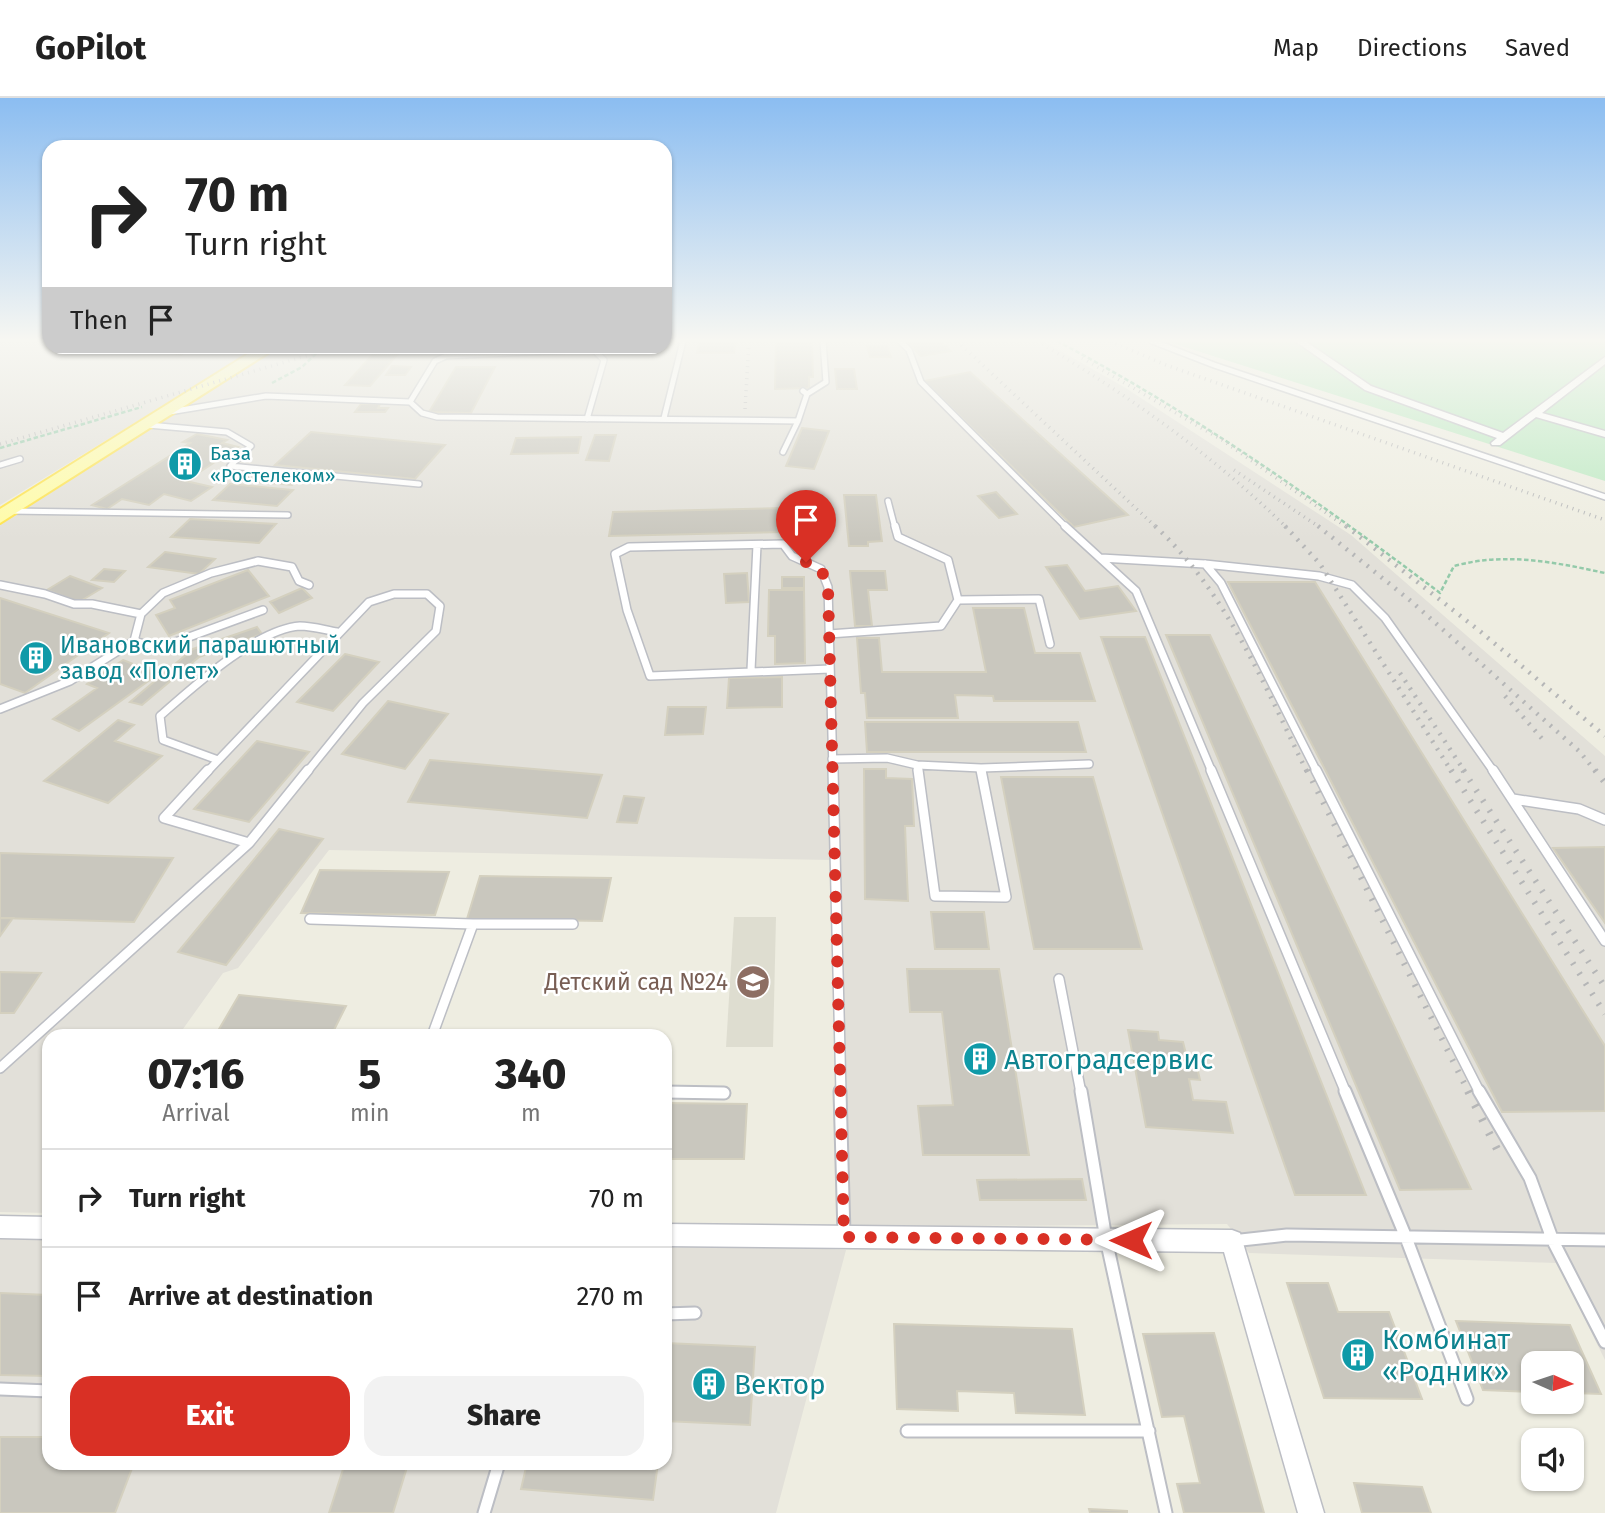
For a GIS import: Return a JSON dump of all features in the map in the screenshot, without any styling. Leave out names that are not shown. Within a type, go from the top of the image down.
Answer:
[{"type":"main road","points":[[5,514],[175,407]]},
{"type":"street","points":[[1421,407],[1505,437]]},
{"type":"street","points":[[1495,444],[1544,407]]},
{"type":"street","points":[[1535,414],[1605,435]]},
{"type":"street","points":[[0,1227],[42,1228]]},
{"type":"street","points":[[672,1234],[1232,1241],[1311,1513]]},
{"type":"lane","points":[[166,413],[203,407]]},
{"type":"lane","points":[[416,407],[422,413],[437,417],[798,421]]},
{"type":"lane","points":[[587,419],[590,407]]},
{"type":"lane","points":[[664,418],[666,407]]},
{"type":"lane","points":[[783,452],[801,407]]},
{"type":"lane","points":[[947,407],[1136,591],[1405,1235],[1467,1399]]},
{"type":"lane","points":[[1343,407],[1605,497]]},
{"type":"lane","points":[[148,425],[227,432],[251,446],[230,466],[419,484]]},
{"type":"lane","points":[[0,465],[20,459]]},
{"type":"lane","points":[[829,634],[941,626],[958,600],[948,560],[898,537],[888,501]]},
{"type":"lane","points":[[5,514],[288,515]]},
{"type":"lane","points":[[830,669],[650,676],[627,610],[615,554],[629,547],[783,544],[792,556],[821,569],[828,587],[844,1237]]},
{"type":"lane","points":[[751,670],[757,545]]},
{"type":"lane","points":[[1101,558],[1205,564],[1319,576],[1352,585],[1385,618],[1513,799],[1605,941]]},
{"type":"lane","points":[[1,708],[33,698],[107,662],[134,641],[141,614],[163,593],[211,573],[258,561],[292,567],[299,581],[309,585]]},
{"type":"lane","points":[[1205,564],[1221,583],[1488,1108],[1530,1178],[1553,1241],[1605,1342]]},
{"type":"lane","points":[[0,585],[44,594],[74,604],[92,604],[141,614]]},
{"type":"lane","points":[[44,1029],[249,843],[363,703],[436,631],[440,606],[427,594],[394,594],[369,602],[337,632],[164,818],[249,843]]},
{"type":"lane","points":[[958,600],[1039,599],[1050,644]]},
{"type":"lane","points":[[134,641],[159,648],[263,610]]},
{"type":"lane","points":[[218,760],[163,740],[160,716],[213,670],[259,643],[297,626],[337,632]]},
{"type":"lane","points":[[832,759],[887,758],[917,765],[981,768],[1089,764]]},
{"type":"lane","points":[[917,765],[935,896],[1006,897],[981,768]]},
{"type":"lane","points":[[1513,799],[1579,809],[1605,820]]},
{"type":"lane","points":[[310,919],[573,924]]},
{"type":"lane","points":[[435,1029],[473,924]]},
{"type":"lane","points":[[1059,979],[1095,1161],[1105,1239],[1166,1513]]},
{"type":"lane","points":[[0,1069],[42,1031]]},
{"type":"lane","points":[[672,1092],[724,1093]]},
{"type":"lane","points":[[1232,1241],[1287,1235],[1605,1240]]},
{"type":"lane","points":[[672,1314],[695,1313]]},
{"type":"lane","points":[[0,1390],[42,1391]]},
{"type":"lane","points":[[907,1431],[1149,1431]]},
{"type":"lane","points":[[484,1513],[497,1470]]},
{"type":"path","points":[[0,448],[144,407]]},
{"type":"path","points":[[1176,407],[1306,491],[1440,593],[1454,566],[1479,557],[1530,559],[1604,573]]},
{"type":"shaded area","points":[[0,407],[161,407],[0,505]]},
{"type":"shaded area","points":[[182,407],[1155,407],[1351,535],[1605,756],[1605,1360],[1557,1263],[1249,1253],[1227,1224],[839,1227],[831,860],[329,850],[238,968],[223,973],[183,1029],[42,1029],[42,1213],[0,1212],[0,520]]},
{"type":"shaded area","name":"Детский сад №24","points":[[734,917],[776,917],[773,1047],[726,1047]]},
{"type":"shaded area","points":[[0,1236],[42,1236],[42,1470],[672,1470],[672,1241],[846,1250],[776,1513],[0,1513]]},
{"type":"green space","points":[[1373,407],[1605,407],[1605,481]]},
{"type":"building","points":[[359,407],[388,408],[385,412],[355,412]]},
{"type":"building","points":[[432,407],[474,407],[471,413],[429,412]]},
{"type":"building","points":[[951,407],[1009,407],[1128,515],[1074,527]]},
{"type":"building","points":[[802,428],[829,431],[814,469],[786,466]]},
{"type":"building","points":[[311,432],[445,445],[415,479],[275,465]]},
{"type":"building","name":"База «Ростелеком»","points":[[197,434],[227,440],[222,443],[238,447],[186,481],[212,487],[191,501],[164,494],[149,505],[122,499],[107,509],[92,505],[190,443],[183,442]]},
{"type":"building","points":[[595,435],[616,435],[609,461],[586,460]]},
{"type":"building","points":[[581,437],[578,453],[511,454],[516,438]]},
{"type":"building","points":[[243,473],[298,478],[292,485],[236,480]]},
{"type":"building","points":[[230,484],[293,490],[277,506],[213,500]]},
{"type":"building","points":[[996,492],[1017,514],[999,518],[978,496]]},
{"type":"building","points":[[844,495],[876,495],[882,541],[868,542],[868,546],[849,546]]},
{"type":"building","points":[[786,508],[787,532],[609,536],[613,512]]},
{"type":"building","points":[[190,519],[276,524],[259,543],[171,537]]},
{"type":"building","points":[[165,552],[215,559],[199,574],[148,567]]},
{"type":"building","points":[[1067,565],[1085,591],[1118,586],[1136,611],[1080,619],[1046,567]]},
{"type":"building","points":[[104,569],[125,571],[114,582],[92,580]]},
{"type":"building","points":[[248,570],[269,596],[169,636],[156,615],[175,608],[170,600]]},
{"type":"building","points":[[850,571],[885,571],[887,590],[868,590],[872,626],[855,626]]},
{"type":"building","points":[[747,573],[749,602],[726,603],[724,574]]},
{"type":"building","points":[[70,576],[102,588],[79,602],[47,590]]},
{"type":"building","points":[[782,577],[804,577],[804,588],[782,588]]},
{"type":"building","points":[[1228,582],[1315,582],[1605,1046],[1605,1111],[1502,1112]]},
{"type":"building","points":[[302,588],[312,598],[279,613],[270,602]]},
{"type":"building","points":[[769,590],[804,590],[805,663],[775,664],[775,636],[768,636]]},
{"type":"building","name":"Ивановский парашютный завод «Полет»","points":[[0,598],[109,633],[25,693],[0,684]]},
{"type":"building","points":[[973,608],[1024,608],[1035,653],[1080,653],[1095,701],[994,701],[993,696],[955,695],[958,718],[867,718],[865,693],[861,693],[857,638],[879,638],[882,672],[986,672]]},
{"type":"building","points":[[257,627],[262,634],[199,657],[142,705],[130,702],[193,649]]},
{"type":"building","points":[[1166,635],[1210,635],[1471,1189],[1400,1190]]},
{"type":"building","points":[[1101,637],[1145,637],[1366,1195],[1295,1195]]},
{"type":"building","points":[[345,654],[379,662],[333,711],[297,702]]},
{"type":"building","points":[[123,660],[158,674],[79,731],[53,719],[97,688],[87,684]]},
{"type":"building","points":[[782,677],[782,707],[727,708],[729,678]]},
{"type":"building","points":[[388,701],[448,714],[405,769],[342,754]]},
{"type":"building","points":[[668,707],[706,707],[703,734],[665,735]]},
{"type":"building","points":[[118,720],[134,725],[115,741],[162,756],[108,803],[44,781]]},
{"type":"building","points":[[865,722],[1078,722],[1086,752],[867,752]]},
{"type":"building","points":[[257,741],[309,752],[249,822],[194,809]]},
{"type":"building","points":[[430,760],[602,775],[587,818],[408,802]]},
{"type":"building","points":[[864,769],[886,769],[886,778],[912,779],[914,826],[905,826],[908,901],[865,899]]},
{"type":"building","points":[[1001,777],[1093,777],[1142,949],[1034,949]]},
{"type":"building","points":[[624,796],[644,798],[637,823],[617,822]]},
{"type":"building","points":[[279,829],[323,839],[226,965],[178,952]]},
{"type":"building","points":[[1605,847],[1605,923],[1553,848]]},
{"type":"building","points":[[0,853],[173,858],[134,922],[0,918]]},
{"type":"building","points":[[320,870],[449,872],[435,915],[301,913]]},
{"type":"building","points":[[480,876],[611,878],[602,921],[467,919]]},
{"type":"building","points":[[931,912],[984,912],[989,949],[935,949]]},
{"type":"building","points":[[0,918],[13,918],[0,936]]},
{"type":"building","name":"Автоградсервис","points":[[907,969],[999,969],[1029,1155],[923,1155],[918,1106],[953,1105],[942,1012],[910,1012]]},
{"type":"building","points":[[0,972],[41,973],[14,1013],[0,1013]]},
{"type":"building","points":[[239,995],[346,1006],[334,1029],[219,1029]]},
{"type":"building","points":[[1128,1030],[1158,1032],[1159,1040],[1183,1042],[1186,1054],[1194,1055],[1200,1080],[1189,1079],[1193,1100],[1226,1102],[1233,1133],[1146,1127]]},
{"type":"building","points":[[672,1103],[747,1104],[744,1159],[672,1159]]},
{"type":"building","points":[[1082,1179],[1086,1200],[980,1200],[977,1180]]},
{"type":"building","name":"Комбинат «Родник»","points":[[1287,1283],[1328,1283],[1338,1312],[1389,1312],[1422,1399],[1324,1398]]},
{"type":"building","points":[[0,1293],[42,1295],[42,1376],[0,1375]]},
{"type":"building","points":[[1456,1321],[1570,1325],[1582,1351],[1521,1351],[1521,1392],[1483,1390]]},
{"type":"building","points":[[894,1324],[1072,1329],[1085,1415],[1016,1413],[1014,1393],[957,1391],[958,1411],[897,1409]]},
{"type":"building","points":[[1214,1333],[1264,1513],[1184,1513],[1177,1484],[1200,1483],[1184,1416],[1162,1417],[1143,1334]]},
{"type":"building","name":"Вектор","points":[[672,1343],[755,1347],[750,1425],[672,1421]]},
{"type":"building","points":[[1584,1356],[1601,1394],[1584,1393]]},
{"type":"building","points":[[0,1437],[42,1437],[42,1470],[131,1470],[115,1513],[0,1513]]},
{"type":"building","points":[[343,1470],[406,1470],[393,1513],[329,1513]]},
{"type":"building","points":[[525,1470],[657,1470],[653,1500],[521,1489]]},
{"type":"building","points":[[1354,1483],[1422,1487],[1431,1513],[1362,1513]]},
{"type":"building","points":[[1089,1509],[1127,1511],[1127,1513],[1090,1513]]},
{"type":"railway","points":[[0,444],[129,407]]},
{"type":"railway","points":[[1028,407],[1156,527]]},
{"type":"railway","points":[[1140,407],[1229,475],[1286,527]]},
{"type":"railway","points":[[1166,407],[1222,440],[1348,528]]},
{"type":"railway","points":[[1285,407],[1605,520]]},
{"type":"railway","points":[[1234,470],[1318,526]]},
{"type":"railway","points":[[1318,526],[1412,602],[1580,752],[1596,772]]},
{"type":"railway","points":[[1346,526],[1481,632],[1605,736]]},
{"type":"railway","points":[[1156,527],[1203,580],[1223,610],[1259,674],[1307,772]]},
{"type":"railway","points":[[1286,527],[1320,564],[1452,772]]},
{"type":"railway","points":[[1400,673],[1465,772]]},
{"type":"railway","points":[[1505,696],[1544,741]]},
{"type":"railway","points":[[1307,770],[1469,1093]]},
{"type":"railway","points":[[1451,770],[1605,1014]]},
{"type":"railway","points":[[1463,770],[1605,987]]},
{"type":"railway","points":[[1595,770],[1605,783]]},
{"type":"railway","points":[[1469,1093],[1497,1149]]},
{"type":"place","name":"База «Ростелеком»","points":[[185,464]]},
{"type":"place","name":"Ивановский парашютный завод «Полет»","points":[[36,658]]},
{"type":"place","name":"Детский сад №24","points":[[753,982]]},
{"type":"place","name":"Автоградсервис","points":[[980,1059]]},
{"type":"place","name":"Комбинат «Родник»","points":[[1358,1355]]},
{"type":"place","name":"Вектор","points":[[709,1384]]},
{"type":"route","points":[[806,562],[821,569],[828,587],[844,1237],[1131,1240]]}]
